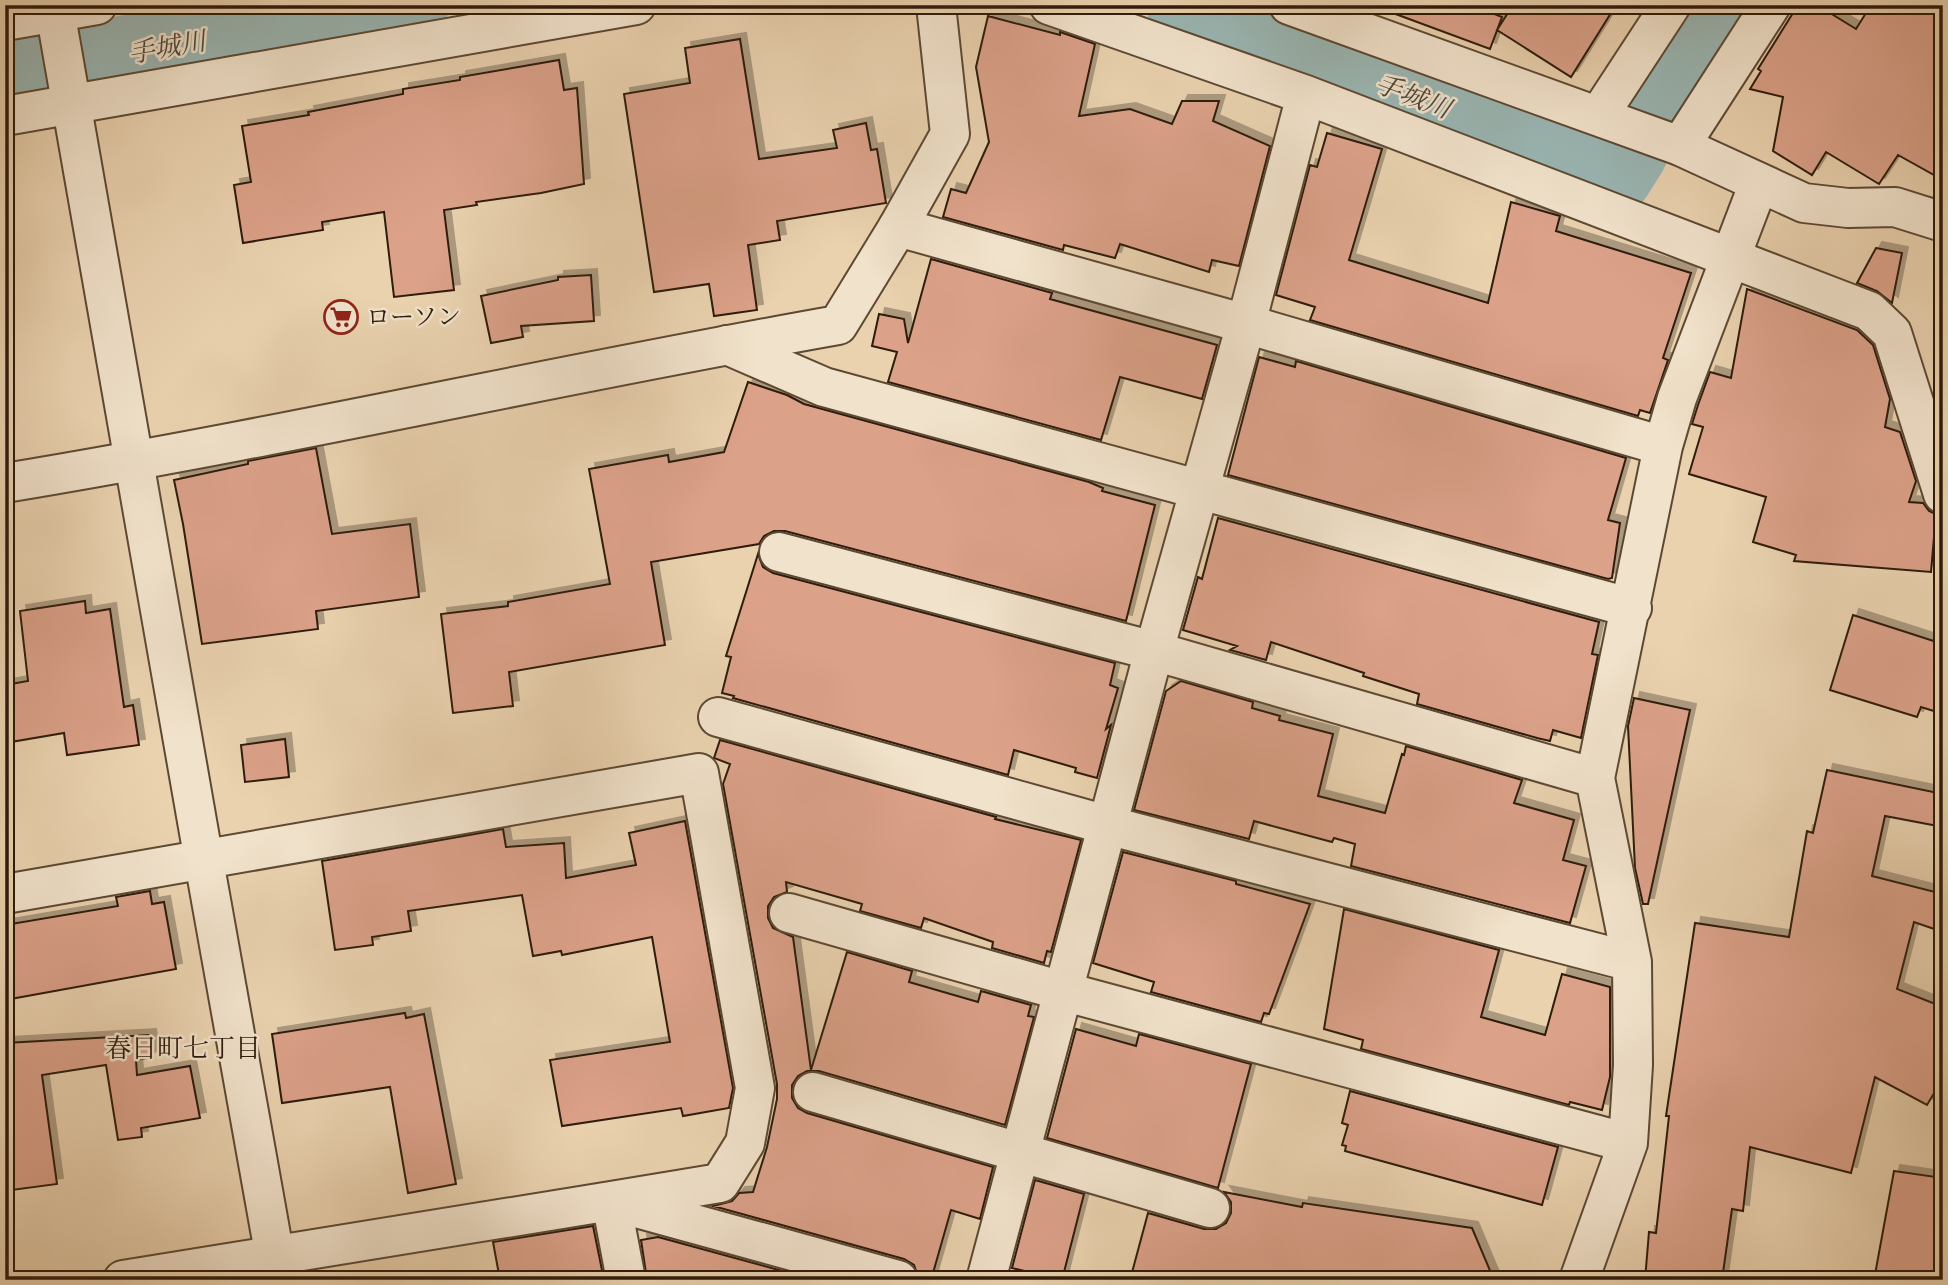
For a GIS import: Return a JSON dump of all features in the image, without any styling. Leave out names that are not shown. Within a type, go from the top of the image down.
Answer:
[{"type":"street","points":[[5,22],[56,16],[97,5]]},
{"type":"street","points":[[5,116],[71,96],[636,5]]},
{"type":"street","points":[[5,483],[135,461],[838,325],[898,227],[950,134],[936,5]]},
{"type":"street","points":[[1049,5],[1306,94],[1869,311],[1892,333],[1943,494]]},
{"type":"street","points":[[1289,5],[1680,146],[1804,204],[1848,208],[1895,207],[1943,222]]},
{"type":"street","points":[[1598,115],[1671,5]]},
{"type":"street","points":[[1680,146],[1771,5]]},
{"type":"street","points":[[56,16],[277,1267]]},
{"type":"street","points":[[986,1280],[1306,94]]},
{"type":"street","points":[[1579,1280],[1628,1143],[1633,1065],[1632,962],[1595,778],[1632,608],[1663,446],[1676,398],[1759,183]]},
{"type":"street","points":[[898,227],[1246,324],[1663,446]]},
{"type":"street","points":[[727,345],[824,387],[1632,608]]},
{"type":"street","points":[[779,552],[1154,651],[1595,778]]},
{"type":"street","points":[[718,717],[1107,825],[1632,962]]},
{"type":"street","points":[[5,894],[204,862],[699,773],[755,1088],[745,1143],[720,1183],[611,1201],[277,1267],[123,1280]]},
{"type":"street","points":[[789,913],[1062,991],[1628,1143]]},
{"type":"street","points":[[813,1092],[1210,1208]]},
{"type":"street","points":[[611,1201],[626,1280]]},
{"type":"street","points":[[611,1201],[898,1280]]},
{"type":"building","points":[[1382,5],[1472,5],[1502,17],[1490,49],[1382,9]]},
{"type":"building","points":[[1513,5],[1616,5],[1571,77],[1497,30]]},
{"type":"building","points":[[1798,5],[1817,5],[1856,29],[1871,5],[1943,5],[1943,180],[1898,155],[1879,184],[1826,152],[1812,175],[1773,151],[1783,97],[1750,89],[1761,71],[1758,69]]},
{"type":"building","points":[[988,16],[1060,35],[1060,32],[1095,44],[1079,116],[1130,109],[1172,124],[1182,101],[1219,101],[1213,121],[1270,146],[1239,266],[1212,260],[1209,272],[1120,244],[1115,258],[1064,245],[1063,250],[943,217],[951,189],[966,193],[989,142],[976,67]]},
{"type":"building","points":[[740,39],[759,159],[837,148],[833,130],[866,123],[871,150],[877,149],[886,203],[777,221],[780,240],[748,245],[757,310],[714,316],[709,284],[654,292],[624,94],[690,83],[685,48]]},
{"type":"building","points":[[559,60],[564,90],[577,88],[584,184],[444,210],[454,290],[394,297],[384,212],[322,222],[323,230],[243,243],[234,185],[251,182],[242,126],[309,115],[308,112],[403,94],[403,89],[460,80],[460,77]]},
{"type":"building","points":[[1327,133],[1382,149],[1349,260],[1488,303],[1511,202],[1560,216],[1556,231],[1691,273],[1663,358],[1668,360],[1650,413],[1640,410],[1638,416],[1310,320],[1315,307],[1276,295],[1310,165],[1317,167]]},
{"type":"building","points":[[1876,248],[1902,253],[1892,303],[1877,291],[1857,283]]},
{"type":"building","points":[[931,259],[1052,293],[1050,299],[1217,345],[1202,399],[1120,377],[1101,440],[888,382],[897,352],[872,346],[879,314],[904,319],[908,343]]},
{"type":"building","points":[[591,275],[594,321],[521,326],[523,337],[491,343],[481,296],[558,280],[558,277]]},
{"type":"building","points":[[1747,289],[1857,330],[1873,345],[1890,399],[1885,427],[1900,432],[1916,481],[1909,502],[1923,503],[1929,511],[1936,514],[1931,572],[1794,561],[1796,555],[1753,542],[1766,497],[1689,474],[1703,427],[1692,424],[1710,372],[1731,378]]},
{"type":"building","points":[[1259,357],[1295,367],[1296,361],[1626,458],[1608,520],[1620,523],[1612,578],[1228,475]]},
{"type":"building","points":[[748,382],[787,395],[804,404],[1089,482],[1103,488],[1102,491],[1155,505],[1126,621],[785,531],[774,531],[764,536],[759,544],[651,562],[665,645],[509,672],[513,706],[453,713],[441,614],[508,606],[508,602],[610,584],[589,469],[668,455],[669,462],[724,452]]},
{"type":"building","points":[[316,448],[332,534],[410,524],[419,597],[316,611],[318,629],[202,644],[174,480],[248,464],[248,461]]},
{"type":"building","points":[[1218,518],[1599,622],[1592,654],[1598,655],[1581,738],[1553,730],[1550,741],[1537,738],[1417,704],[1419,694],[1271,642],[1266,660],[1230,650],[1237,646],[1183,630],[1198,577],[1202,579]]},
{"type":"building","points":[[758,554],[763,567],[773,573],[1115,663],[1110,685],[1118,688],[1106,729],[1111,725],[1097,778],[1075,772],[1076,768],[1014,750],[1008,775],[722,693],[731,657],[726,656]]},
{"type":"building","points":[[85,601],[86,613],[110,609],[124,707],[133,705],[139,745],[67,755],[64,733],[5,743],[5,685],[28,681],[20,611]]},
{"type":"building","points":[[1853,615],[1943,644],[1943,714],[1921,707],[1917,717],[1830,690]]},
{"type":"building","points":[[1181,681],[1253,702],[1252,708],[1280,716],[1279,720],[1333,734],[1318,796],[1385,813],[1406,746],[1522,780],[1514,803],[1574,820],[1563,860],[1586,866],[1570,923],[1351,866],[1355,844],[1334,838],[1332,842],[1254,821],[1249,839],[1134,810],[1166,691]]},
{"type":"building","points":[[1634,698],[1690,710],[1648,904],[1643,904],[1635,868],[1628,726]]},
{"type":"building","points":[[285,739],[289,777],[245,782],[241,745]]},
{"type":"building","points":[[720,740],[996,817],[995,819],[1081,840],[1051,952],[1047,951],[1044,963],[992,948],[993,942],[924,918],[921,928],[860,911],[862,904],[786,882],[787,892],[774,897],[768,906],[768,918],[773,928],[793,937],[811,1070],[847,952],[912,971],[909,982],[978,1002],[981,991],[1031,1005],[1028,1016],[1034,1017],[1005,1125],[819,1071],[807,1071],[798,1076],[792,1085],[792,1098],[798,1108],[807,1113],[993,1167],[980,1219],[951,1210],[931,1280],[919,1280],[914,1265],[904,1259],[713,1206],[732,1201],[739,1193],[753,1192],[767,1147],[777,1099],[777,1084],[723,784],[730,764],[714,758]]},
{"type":"building","points":[[1827,770],[1943,794],[1943,827],[1885,816],[1872,876],[1943,894],[1943,932],[1914,922],[1897,989],[1943,1007],[1943,1078],[1927,1105],[1875,1077],[1851,1173],[1750,1147],[1743,1211],[1732,1209],[1722,1280],[1645,1280],[1649,1232],[1656,1233],[1669,1116],[1666,1116],[1695,923],[1789,937],[1807,831],[1813,833]]},
{"type":"building","points":[[685,821],[733,1088],[729,1108],[683,1116],[681,1108],[562,1126],[550,1060],[670,1042],[652,937],[562,955],[561,951],[533,956],[522,895],[408,911],[411,931],[372,937],[373,945],[335,950],[322,861],[503,829],[506,847],[564,843],[566,878],[636,865],[629,833]]},
{"type":"building","points":[[1123,852],[1236,881],[1236,884],[1310,904],[1269,1014],[1264,1013],[1261,1022],[1151,992],[1154,982],[1093,963]]},
{"type":"building","points":[[150,891],[152,904],[164,902],[176,969],[5,1000],[5,925],[118,906],[116,897]]},
{"type":"building","points":[[1344,909],[1499,950],[1481,1017],[1545,1035],[1562,974],[1610,987],[1610,1077],[1602,1110],[1570,1102],[1569,1105],[1361,1049],[1363,1040],[1324,1029]]},
{"type":"building","points":[[405,1013],[406,1018],[424,1014],[456,1184],[408,1193],[390,1087],[282,1103],[272,1034]]},
{"type":"building","points":[[1076,1029],[1136,1046],[1139,1034],[1251,1064],[1218,1188],[1047,1138]]},
{"type":"building","points":[[150,1035],[153,1057],[136,1060],[137,1075],[190,1066],[200,1118],[141,1128],[142,1137],[118,1140],[106,1065],[42,1075],[57,1184],[12,1190],[5,1148],[5,1043]]},
{"type":"building","points":[[1350,1091],[1558,1147],[1542,1205],[1345,1151],[1346,1146],[1342,1145],[1348,1125],[1342,1123]]},
{"type":"building","points":[[1894,1171],[1943,1178],[1943,1280],[1874,1280]]},
{"type":"building","points":[[1035,1180],[1084,1194],[1062,1280],[1012,1268]]},
{"type":"building","points":[[1224,1192],[1302,1207],[1303,1203],[1472,1228],[1494,1280],[1130,1280],[1148,1213],[1204,1229],[1216,1229],[1226,1223],[1231,1213],[1231,1202]]},
{"type":"building","points":[[593,1226],[604,1280],[500,1280],[493,1242]]},
{"type":"building","points":[[658,1237],[815,1280],[647,1280],[641,1240]]},
{"type":"waterway","name":"手城川","points":[[5,74],[412,5]]},
{"type":"waterway","name":"手城川","points":[[1183,5],[1616,176],[1631,152]]},
{"type":"waterway","name":"手城川","points":[[1654,116],[1724,5]]},
{"type":"place","name":"ローソン","points":[[341,317]]},
{"type":"district","name":"春日町七丁目","points":[[183,1048]]}]
